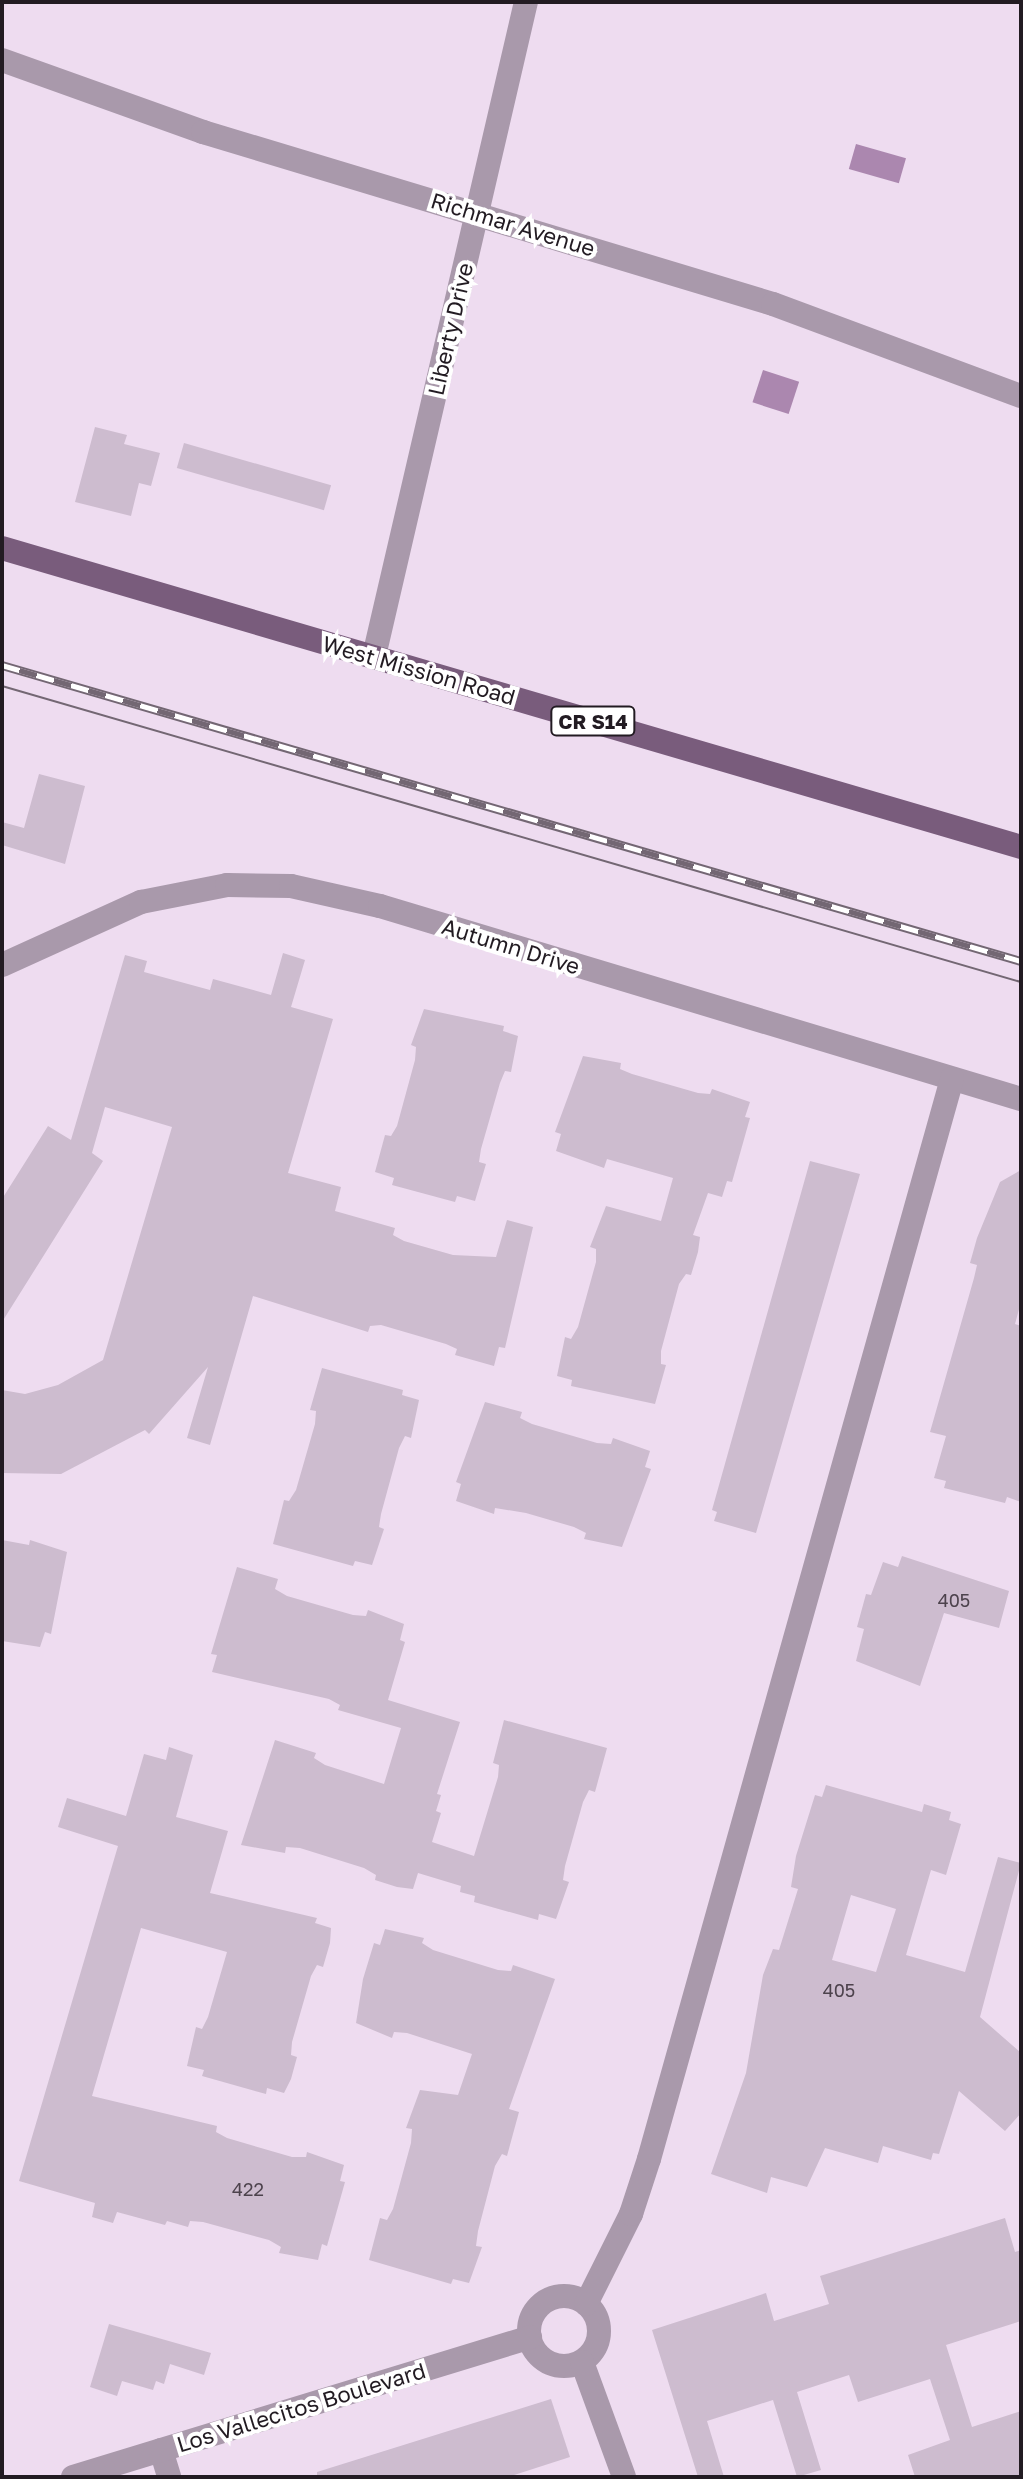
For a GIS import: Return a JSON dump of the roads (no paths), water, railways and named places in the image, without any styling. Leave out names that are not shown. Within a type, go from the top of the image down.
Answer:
[{"type":"main road","name":"West Mission Road","points":[[2,548],[1021,847]]},
{"type":"street","name":"Liberty Drive","points":[[374,656],[526,2]]},
{"type":"street","name":"Richmar Avenue","points":[[2,60],[203,132],[773,304],[1021,396]]},
{"type":"street","name":"Autumn Drive","points":[[2,965],[141,902],[227,885],[291,886],[380,906],[1021,1099]]},
{"type":"street","points":[[586,2304],[631,2214],[649,2159],[952,1079]]},
{"type":"street","points":[[568,2297],[586,2304],[597,2319],[599,2338],[582,2362],[549,2363],[530,2337],[533,2316],[548,2301],[568,2297]]},
{"type":"street","name":"Los Vallecitos Boulevard","points":[[73,2477],[530,2337]]},
{"type":"street","points":[[582,2362],[624,2477]]},
{"type":"street","points":[[161,2450],[169,2477]]},
{"type":"tram line","points":[[2,686],[1021,982]]},
{"type":"railway","points":[[2,665],[1021,961]]}]
